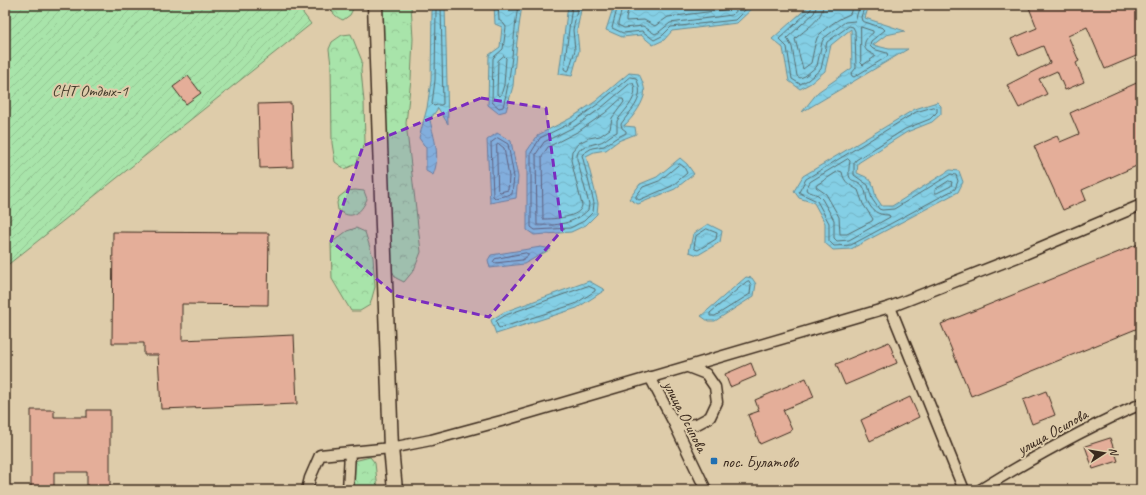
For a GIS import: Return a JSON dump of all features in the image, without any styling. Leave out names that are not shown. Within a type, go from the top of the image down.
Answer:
[{"type":"main road","points":[[375,5],[391,448],[395,490]]},
{"type":"street","points":[[307,490],[310,478],[320,455],[391,448],[431,440],[688,367],[890,307],[1025,254],[1141,205]]},
{"type":"street","points":[[890,307],[964,490]]},
{"type":"street","points":[[673,420],[683,425],[697,424],[710,417],[717,402],[716,387],[706,374],[688,367]]},
{"type":"street","name":"улица Осипова","points":[[650,377],[673,420],[706,490]]},
{"type":"street","name":"улица Осипова","points":[[980,490],[1036,456],[1107,418],[1141,404]]},
{"type":"street","points":[[348,490],[350,452]]},
{"type":"highlighted area","points":[[481,98],[546,108],[562,230],[489,317],[397,296],[331,241],[363,146]]},
{"type":"green space","name":"СНТ Отдых-1","points":[[5,5],[297,5],[311,24],[5,267]]},
{"type":"green space","points":[[331,5],[355,5],[350,15],[343,20],[334,14]]},
{"type":"green space","points":[[380,5],[411,5],[413,39],[411,79],[406,123],[421,252],[414,270],[404,282],[396,278],[389,265]]},
{"type":"green space","points":[[351,34],[362,61],[361,70],[364,102],[365,143],[356,164],[345,169],[335,162],[332,143],[331,65],[329,49],[332,42],[342,35]]},
{"type":"green space","points":[[347,191],[364,191],[367,199],[359,212],[348,215],[338,210],[337,203],[339,197]]},
{"type":"green space","points":[[356,228],[365,232],[373,257],[375,287],[370,305],[360,311],[351,311],[332,279],[331,243],[347,231]]},
{"type":"green space","points":[[370,457],[375,463],[378,490],[353,490],[354,461]]},
{"type":"water","points":[[430,5],[445,5],[448,124],[438,108],[430,120],[437,154],[433,175],[426,171],[426,148],[419,138],[427,108],[431,81],[432,10]]},
{"type":"water","points":[[494,5],[522,5],[513,86],[506,111],[498,113],[488,105],[489,55],[500,47],[502,27],[495,24]]},
{"type":"water","points":[[568,5],[582,5],[577,30],[579,51],[572,76],[559,74]]},
{"type":"water","points":[[614,5],[756,5],[737,23],[672,31],[664,40],[653,45],[641,35],[622,37],[606,30]]},
{"type":"water","points":[[810,5],[869,5],[865,18],[905,31],[886,35],[873,45],[889,49],[908,49],[802,112],[818,92],[852,68],[851,29],[831,45],[825,71],[811,83],[800,89],[789,81],[783,48],[772,39]]},
{"type":"water","points":[[629,73],[639,74],[644,90],[643,100],[633,116],[624,126],[635,127],[636,134],[618,141],[606,150],[594,152],[586,156],[598,203],[597,214],[586,225],[571,232],[534,235],[527,230],[527,151],[538,135],[571,118],[596,101]]},
{"type":"water","points":[[937,102],[941,106],[941,114],[932,122],[907,132],[858,163],[857,173],[866,177],[872,182],[876,197],[882,206],[892,206],[950,170],[959,171],[963,182],[958,192],[851,249],[833,250],[825,243],[825,223],[814,203],[799,198],[794,191],[803,176],[915,109]]},
{"type":"water","points":[[497,133],[511,141],[518,177],[516,198],[490,203],[487,140]]},
{"type":"water","points":[[680,158],[687,164],[694,174],[675,189],[638,204],[629,199],[640,184],[657,177]]},
{"type":"water","points":[[708,224],[722,231],[720,242],[698,255],[689,252],[693,234]]},
{"type":"water","points":[[541,247],[551,249],[524,264],[490,268],[488,260],[491,255]]},
{"type":"water","points":[[746,277],[752,278],[756,284],[754,296],[715,321],[708,321],[701,316]]},
{"type":"water","points":[[589,281],[605,290],[577,308],[496,334],[491,320],[504,312]]},
{"type":"building","points":[[1028,5],[1139,5],[1141,11],[1141,54],[1105,69],[1087,27],[1068,36],[1079,61],[1076,63],[1084,82],[1065,90],[1057,71],[1039,79],[1047,94],[1019,108],[1007,85],[1050,63],[1043,46],[1019,56],[1011,39],[1037,28]]},
{"type":"building","points":[[188,76],[201,93],[186,104],[173,87]]},
{"type":"building","points":[[1141,81],[1141,164],[1082,190],[1086,200],[1063,210],[1034,146],[1057,136],[1060,142],[1079,134],[1070,113]]},
{"type":"building","points":[[291,103],[293,167],[260,168],[258,104]]},
{"type":"building","points":[[113,232],[269,233],[268,305],[182,304],[182,340],[294,335],[297,404],[161,409],[158,355],[144,355],[144,343],[112,343]]},
{"type":"building","points":[[1141,243],[1141,327],[971,396],[941,324]]},
{"type":"building","points":[[889,342],[897,363],[845,385],[836,364]]},
{"type":"building","points":[[751,363],[756,376],[730,387],[725,374]]},
{"type":"building","points":[[806,378],[814,397],[783,410],[792,430],[760,444],[748,415],[759,411],[755,400]]},
{"type":"building","points":[[1046,391],[1055,415],[1032,424],[1023,400]]},
{"type":"building","points":[[910,397],[919,417],[870,441],[861,420]]},
{"type":"building","points":[[31,410],[54,410],[54,417],[87,417],[87,410],[110,410],[110,490],[87,490],[87,472],[54,472],[54,490],[31,490]]},
{"type":"building","points":[[1110,438],[1118,461],[1093,469],[1085,446]]},
{"type":"place","name":"пос. Булатово","points":[[714,461]]}]
